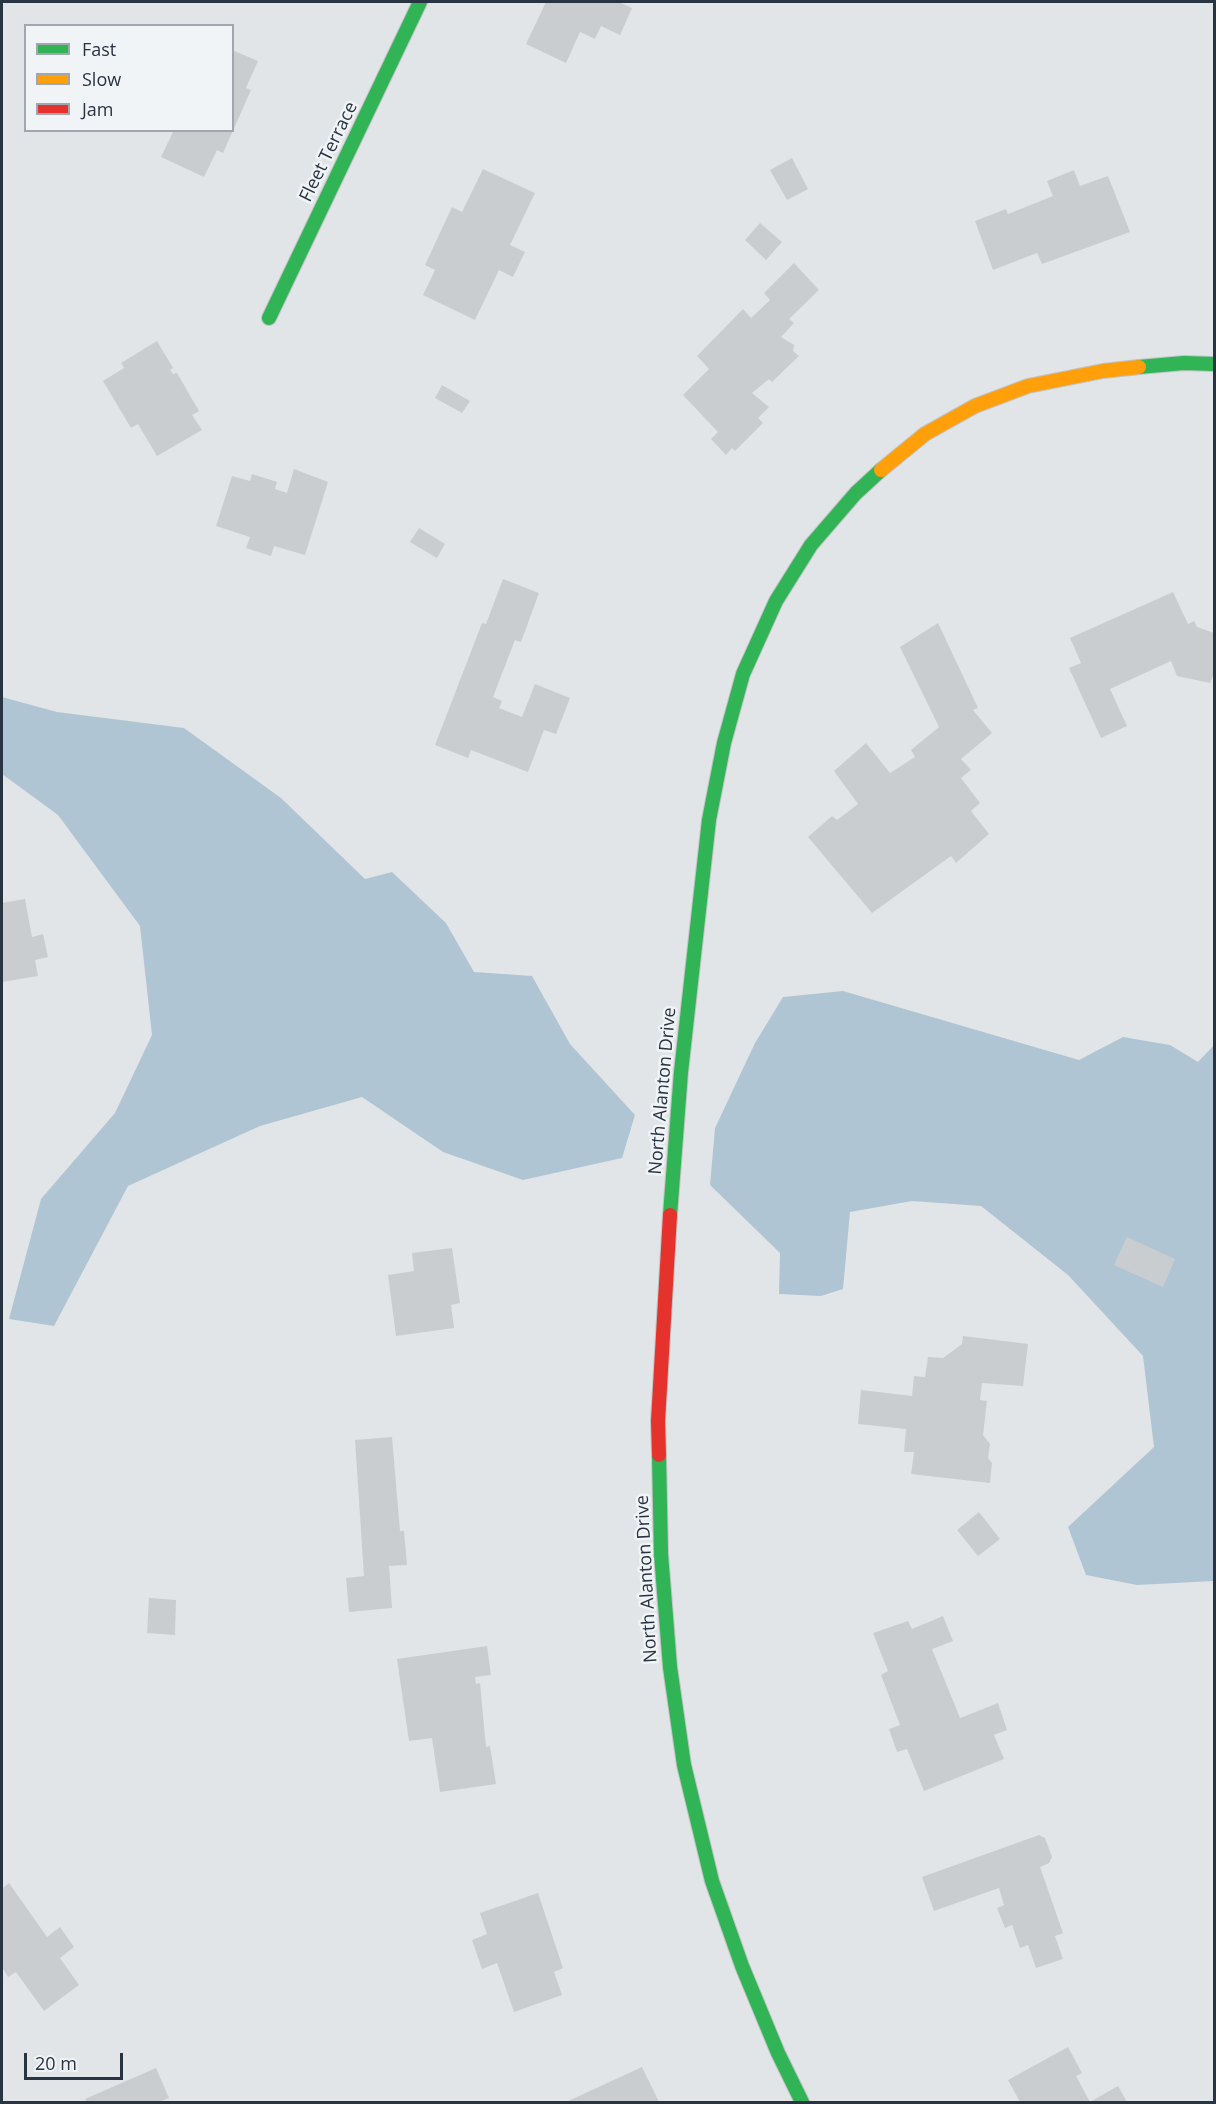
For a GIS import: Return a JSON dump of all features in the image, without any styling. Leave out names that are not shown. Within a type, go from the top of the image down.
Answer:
[{"type":"street","name":"Fleet Terrace","points":[[269,318],[420,2]]},
{"type":"street","name":"North Alanton Drive","points":[[802,2103],[778,2053],[742,1966],[712,1881],[684,1765],[670,1667],[661,1554],[658,1420],[665,1273],[681,1072],[709,820],[724,743],[743,674],[776,601],[811,545],[856,493],[896,456],[925,434],[975,406],[1028,386],[1103,371],[1184,363],[1215,364]]},
{"type":"water","points":[[2,697],[57,712],[184,728],[281,798],[365,879],[392,872],[446,923],[474,972],[532,976],[570,1044],[635,1115],[622,1158],[523,1180],[443,1152],[362,1097],[260,1126],[128,1186],[54,1326],[9,1319],[41,1199],[115,1113],[152,1035],[140,926],[58,815],[2,774]]},
{"type":"water","points":[[843,991],[1079,1060],[1123,1037],[1170,1045],[1198,1062],[1214,1045],[1214,1581],[1137,1585],[1086,1575],[1068,1527],[1154,1447],[1143,1356],[1068,1275],[981,1206],[912,1201],[850,1212],[843,1289],[821,1296],[779,1294],[780,1253],[710,1185],[715,1128],[755,1043],[783,997]]},
{"type":"building","points":[[546,2],[619,2],[632,8],[620,35],[601,26],[595,39],[580,32],[566,63],[526,44]]},
{"type":"building","points":[[234,51],[258,61],[246,88],[251,90],[234,128]]},
{"type":"building","points":[[173,132],[232,132],[223,153],[217,150],[204,177],[161,157]]},
{"type":"building","points":[[792,158],[808,189],[787,200],[770,170]]},
{"type":"building","points":[[483,169],[535,193],[510,245],[525,252],[513,277],[499,270],[475,320],[423,295],[435,270],[425,265],[452,207],[462,212]]},
{"type":"building","points":[[1074,170],[1080,186],[1108,176],[1130,232],[1042,264],[1037,253],[993,270],[975,221],[1006,209],[1008,214],[1053,196],[1047,181]]},
{"type":"building","points":[[760,223],[782,242],[766,260],[745,240]]},
{"type":"building","points":[[794,263],[819,290],[789,319],[794,323],[781,337],[794,345],[793,351],[799,356],[772,382],[769,379],[752,393],[769,407],[758,418],[763,423],[735,451],[732,448],[726,455],[711,439],[718,432],[683,395],[709,369],[697,356],[743,309],[751,318],[770,300],[764,293]]},
{"type":"building","points":[[157,341],[173,368],[170,370],[173,374],[177,373],[199,411],[192,415],[202,430],[157,456],[138,424],[131,428],[103,381],[124,368],[121,363]]},
{"type":"building","points":[[442,385],[470,401],[462,413],[435,398]]},
{"type":"building","points":[[294,469],[328,482],[305,555],[274,546],[271,556],[246,548],[250,537],[216,526],[232,476],[250,481],[252,474],[277,482],[275,489],[287,493]]},
{"type":"building","points":[[419,528],[445,544],[437,558],[410,542]]},
{"type":"building","points":[[503,579],[539,593],[521,642],[515,640],[493,697],[502,701],[499,708],[522,717],[535,684],[570,698],[556,734],[544,730],[528,772],[471,750],[468,758],[435,745],[482,623],[486,624]]},
{"type":"building","points":[[1173,592],[1188,624],[1194,621],[1197,627],[1214,633],[1214,674],[1210,683],[1177,676],[1171,661],[1110,689],[1127,726],[1101,738],[1069,668],[1081,663],[1070,638]]},
{"type":"building","points":[[938,623],[978,708],[973,710],[992,733],[961,759],[971,770],[961,778],[980,803],[971,811],[989,834],[956,863],[951,856],[872,913],[808,837],[832,816],[837,820],[858,804],[834,771],[866,743],[890,773],[915,757],[911,750],[939,727],[900,647]]},
{"type":"building","points":[[25,899],[32,937],[43,934],[48,957],[35,960],[38,976],[2,982],[2,903]]},
{"type":"building","points":[[1127,1237],[1175,1259],[1163,1287],[1114,1265]]},
{"type":"building","points":[[452,1248],[460,1303],[451,1305],[454,1328],[396,1336],[388,1275],[414,1271],[412,1253]]},
{"type":"building","points":[[963,1336],[1028,1344],[1023,1386],[982,1383],[980,1400],[987,1401],[983,1435],[990,1444],[988,1458],[992,1463],[990,1483],[911,1474],[914,1452],[904,1452],[906,1429],[858,1424],[861,1390],[912,1396],[914,1376],[925,1377],[928,1357],[943,1358],[962,1344]]},
{"type":"building","points":[[392,1437],[400,1531],[404,1531],[407,1565],[389,1566],[392,1608],[349,1612],[346,1578],[364,1576],[355,1440]]},
{"type":"building","points":[[979,1512],[1000,1539],[978,1556],[957,1530]]},
{"type":"building","points":[[149,1598],[176,1600],[175,1635],[147,1633]]},
{"type":"building","points":[[943,1616],[953,1641],[932,1649],[960,1718],[998,1703],[1007,1730],[994,1735],[1004,1759],[924,1791],[907,1749],[897,1752],[889,1729],[900,1725],[881,1675],[888,1671],[873,1633],[908,1621],[912,1629]]},
{"type":"building","points":[[487,1646],[491,1675],[475,1677],[476,1684],[480,1683],[486,1747],[490,1746],[496,1784],[440,1792],[432,1738],[409,1741],[397,1659]]},
{"type":"building","points":[[1039,1835],[1045,1838],[1052,1857],[1049,1863],[1040,1867],[1063,1933],[1055,1936],[1063,1959],[1036,1968],[1028,1945],[1020,1948],[1012,1925],[1005,1928],[997,1908],[1004,1905],[999,1888],[934,1911],[922,1877]]},
{"type":"building","points":[[9,1883],[47,1937],[60,1927],[74,1947],[60,1958],[79,1985],[44,2011],[16,1972],[8,1977],[2,1967],[2,1889]]},
{"type":"building","points":[[538,1893],[563,1968],[554,1972],[562,1995],[514,2012],[497,1963],[482,1969],[472,1940],[487,1934],[480,1913]]},
{"type":"building","points":[[1068,2047],[1082,2073],[1076,2076],[1090,2102],[1020,2102],[1008,2080]]},
{"type":"building","points":[[642,2067],[659,2102],[566,2102]]},
{"type":"building","points":[[156,2068],[169,2098],[159,2102],[87,2102],[85,2099]]},
{"type":"building","points":[[1118,2086],[1127,2102],[1090,2102]]},
{"type":"traffic: fast","points":[[269,318],[420,2]]},
{"type":"traffic: fast","points":[[1139,367],[1184,363],[1214,364]]},
{"type":"traffic: fast","points":[[670,1215],[681,1072],[709,820],[724,743],[743,674],[776,601],[811,545],[856,493],[881,470]]},
{"type":"traffic: fast","points":[[659,1455],[661,1554],[670,1667],[684,1765],[712,1881],[742,1966],[778,2053],[802,2102]]},
{"type":"traffic: slow","points":[[881,470],[925,434],[975,406],[1028,386],[1103,371],[1139,367]]},
{"type":"traffic: jam","points":[[659,1455],[658,1421],[670,1215]]}]
